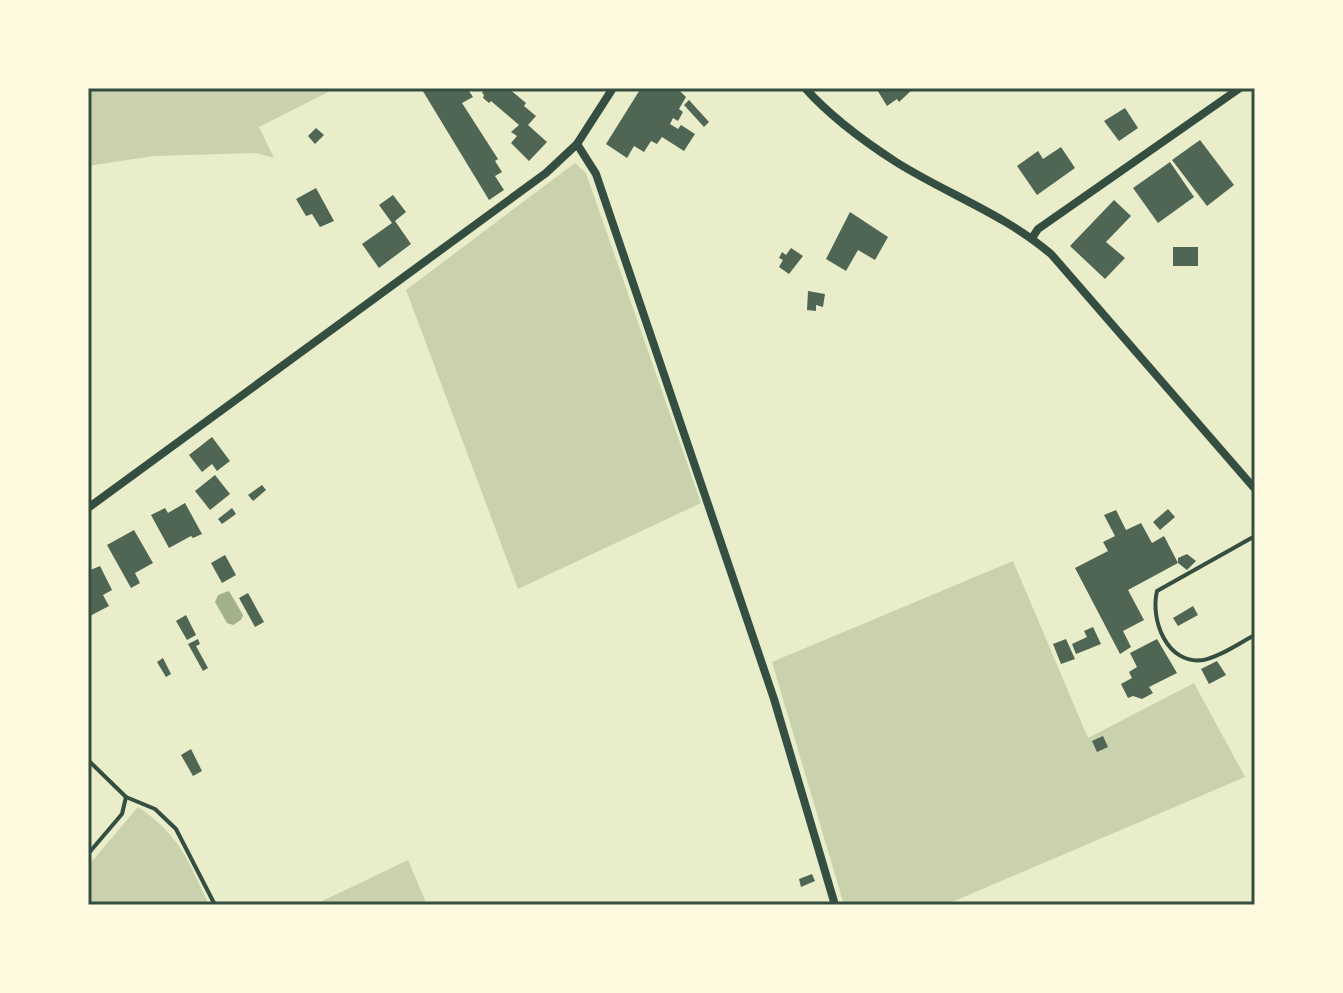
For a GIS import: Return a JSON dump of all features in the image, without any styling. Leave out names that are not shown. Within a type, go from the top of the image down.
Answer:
[{"type":"street","points":[[88,508],[546,173],[577,144],[613,88]]},
{"type":"street","points":[[805,88],[896,162],[971,201],[1032,238],[1075,279],[1255,489]]},
{"type":"street","points":[[1032,238],[1050,220],[1240,88]]},
{"type":"street","points":[[577,144],[596,174],[774,699],[835,905]]},
{"type":"lane","points":[[1255,536],[1157,591],[1154,604],[1155,621],[1163,638],[1186,657],[1201,660],[1255,635]]},
{"type":"lane","points":[[88,760],[126,797],[155,809],[176,829],[215,905]]},
{"type":"lane","points":[[88,854],[122,814],[126,797]]},
{"type":"shaded area","points":[[88,88],[336,88],[259,127],[274,158],[256,153],[154,156],[88,166]]},
{"type":"shaded area","points":[[575,163],[586,173],[701,503],[518,589],[406,290]]},
{"type":"shaded area","points":[[1013,561],[1088,738],[1194,683],[1245,777],[945,905],[844,905],[772,662]]},
{"type":"shaded area","points":[[229,591],[243,615],[233,625],[227,623],[215,602],[218,595]]},
{"type":"shaded area","points":[[138,807],[164,828],[182,850],[209,905],[88,905],[88,866]]},
{"type":"shaded area","points":[[408,860],[427,905],[314,905]]},
{"type":"building","points":[[421,88],[467,88],[473,97],[462,103],[498,159],[495,161],[502,172],[495,176],[504,190],[489,200]]},
{"type":"building","points":[[486,88],[508,88],[536,116],[528,125],[547,142],[529,161],[511,143],[517,136],[511,132],[519,125],[491,101],[489,103],[483,98]]},
{"type":"building","points":[[641,88],[677,88],[686,97],[679,109],[683,112],[678,121],[673,118],[670,124],[678,129],[681,125],[695,134],[684,151],[662,137],[657,144],[651,141],[644,152],[634,146],[627,158],[606,144]]},
{"type":"building","points":[[876,88],[914,88],[899,102],[897,99],[887,106]]},
{"type":"building","points":[[689,100],[709,122],[704,127],[684,105]]},
{"type":"building","points":[[1125,108],[1138,128],[1119,141],[1104,121]]},
{"type":"building","points":[[316,128],[324,135],[315,144],[308,136]]},
{"type":"building","points":[[1200,140],[1234,185],[1207,206],[1172,160]]},
{"type":"building","points":[[1061,147],[1075,168],[1037,195],[1017,166],[1038,151],[1043,159]]},
{"type":"building","points":[[1170,162],[1194,197],[1158,223],[1133,188]]},
{"type":"building","points":[[316,188],[334,221],[320,227],[312,214],[306,216],[296,199]]},
{"type":"building","points":[[393,195],[406,212],[395,221],[411,244],[379,268],[362,244],[392,223],[379,205]]},
{"type":"building","points":[[1114,200],[1131,216],[1106,242],[1125,258],[1105,279],[1070,246]]},
{"type":"building","points":[[850,212],[888,237],[875,260],[858,250],[846,271],[826,259]]},
{"type":"building","points":[[1173,247],[1198,247],[1198,266],[1173,266]]},
{"type":"building","points":[[791,248],[803,256],[789,274],[779,267],[783,260],[779,258],[782,252],[786,255]]},
{"type":"building","points":[[808,291],[825,294],[823,307],[816,305],[816,311],[807,310]]},
{"type":"building","points":[[212,437],[230,461],[217,471],[212,464],[202,472],[189,455]]},
{"type":"building","points":[[215,475],[230,494],[210,510],[195,491]]},
{"type":"building","points":[[262,485],[266,490],[253,501],[248,495]]},
{"type":"building","points":[[185,503],[202,534],[191,536],[169,548],[151,515],[165,508],[168,513]]},
{"type":"building","points":[[232,508],[236,514],[222,524],[218,519]]},
{"type":"building","points":[[1168,509],[1175,517],[1160,530],[1153,522]]},
{"type":"building","points":[[1116,510],[1126,530],[1141,523],[1152,543],[1164,536],[1178,563],[1128,590],[1144,620],[1123,631],[1131,647],[1120,654],[1075,568],[1108,551],[1103,542],[1115,536],[1104,515]]},
{"type":"building","points":[[134,530],[153,563],[135,573],[140,583],[131,588],[107,545]]},
{"type":"building","points":[[1187,554],[1196,561],[1187,570],[1178,563],[1178,558]]},
{"type":"building","points":[[225,555],[236,575],[222,583],[211,563]]},
{"type":"building","points":[[100,566],[112,590],[103,595],[109,606],[88,617],[88,571]]},
{"type":"building","points":[[248,593],[264,622],[255,627],[239,598]]},
{"type":"building","points":[[1193,606],[1198,615],[1178,626],[1173,618]]},
{"type":"building","points":[[186,615],[196,635],[187,640],[176,621]]},
{"type":"building","points":[[1093,627],[1101,644],[1076,654],[1072,644],[1087,637],[1084,631]]},
{"type":"building","points":[[198,639],[200,644],[196,646],[208,668],[203,671],[188,644]]},
{"type":"building","points":[[1066,639],[1075,659],[1061,664],[1053,644]]},
{"type":"building","points":[[1157,639],[1177,673],[1149,687],[1153,693],[1142,699],[1128,698],[1121,684],[1132,678],[1129,672],[1137,667],[1130,653]]},
{"type":"building","points":[[163,658],[171,674],[166,677],[157,662]]},
{"type":"building","points":[[1217,661],[1226,675],[1209,684],[1201,669]]},
{"type":"building","points":[[1103,736],[1108,747],[1097,752],[1092,741]]},
{"type":"building","points":[[191,749],[202,771],[193,776],[181,755]]},
{"type":"building","points":[[812,874],[815,881],[801,887],[799,879]]}]
